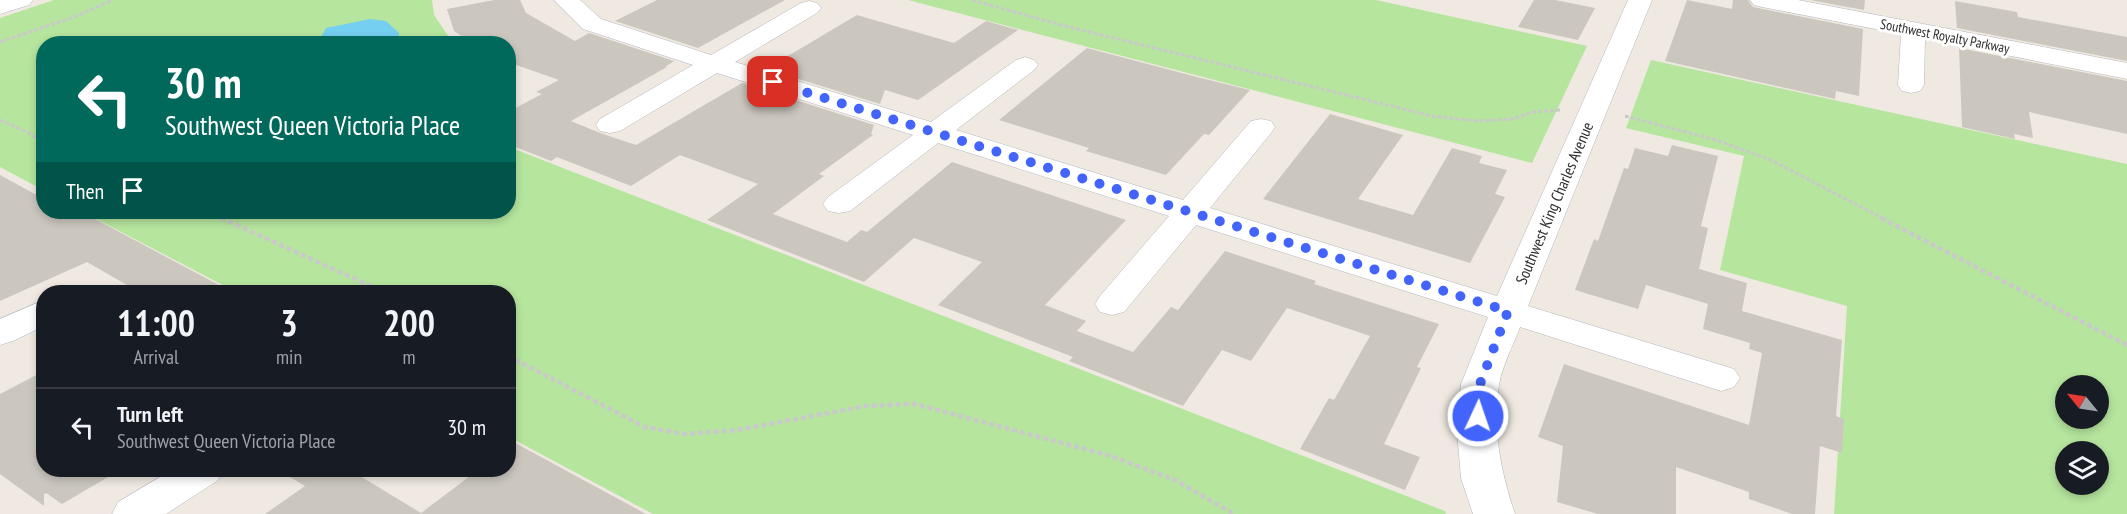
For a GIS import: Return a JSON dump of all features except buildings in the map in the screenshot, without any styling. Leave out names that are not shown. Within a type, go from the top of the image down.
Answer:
[{"type":"street","points":[[0,7],[21,0]]},
{"type":"street","points":[[566,0],[592,24],[714,64],[1721,378]]},
{"type":"street","name":"Southwest King Charles Avenue","points":[[1494,514],[1482,478],[1477,432],[1480,384],[1508,311],[1640,0]]},
{"type":"street","name":"Southwest Royalty Parkway","points":[[1762,0],[2127,71]]},
{"type":"street","points":[[610,125],[809,8]]},
{"type":"street","points":[[1911,85],[1913,29]]},
{"type":"street","points":[[839,204],[1025,66]]},
{"type":"street","points":[[1112,303],[1261,126]]},
{"type":"street","points":[[0,333],[36,314]]},
{"type":"street","points":[[133,514],[192,477]]},
{"type":"path","points":[[0,42],[74,17],[113,0]]},
{"type":"path","points":[[0,120],[36,138]]},
{"type":"path","points":[[224,219],[370,285]]},
{"type":"path","points":[[516,360],[645,427],[684,434],[737,430],[866,406],[915,404],[1111,456],[1175,480],[1234,514]]},
{"type":"green space","points":[[54,0],[432,0],[434,15],[448,36],[36,36],[36,186],[0,167],[0,18]]},
{"type":"green space","points":[[908,0],[1376,0],[1587,46],[1532,163]]},
{"type":"green space","points":[[1651,60],[2127,164],[2127,514],[1834,514],[1847,306],[1720,270],[1744,156],[1626,128]]},
{"type":"green space","points":[[516,150],[1445,511],[1446,514],[653,514],[516,441],[516,285],[223,285],[96,219],[516,219]]},
{"type":"water","points":[[370,19],[386,21],[399,33],[399,36],[322,36],[326,28]]},
{"type":"route","points":[[773,82],[1508,311],[1480,384],[1478,416]]}]
